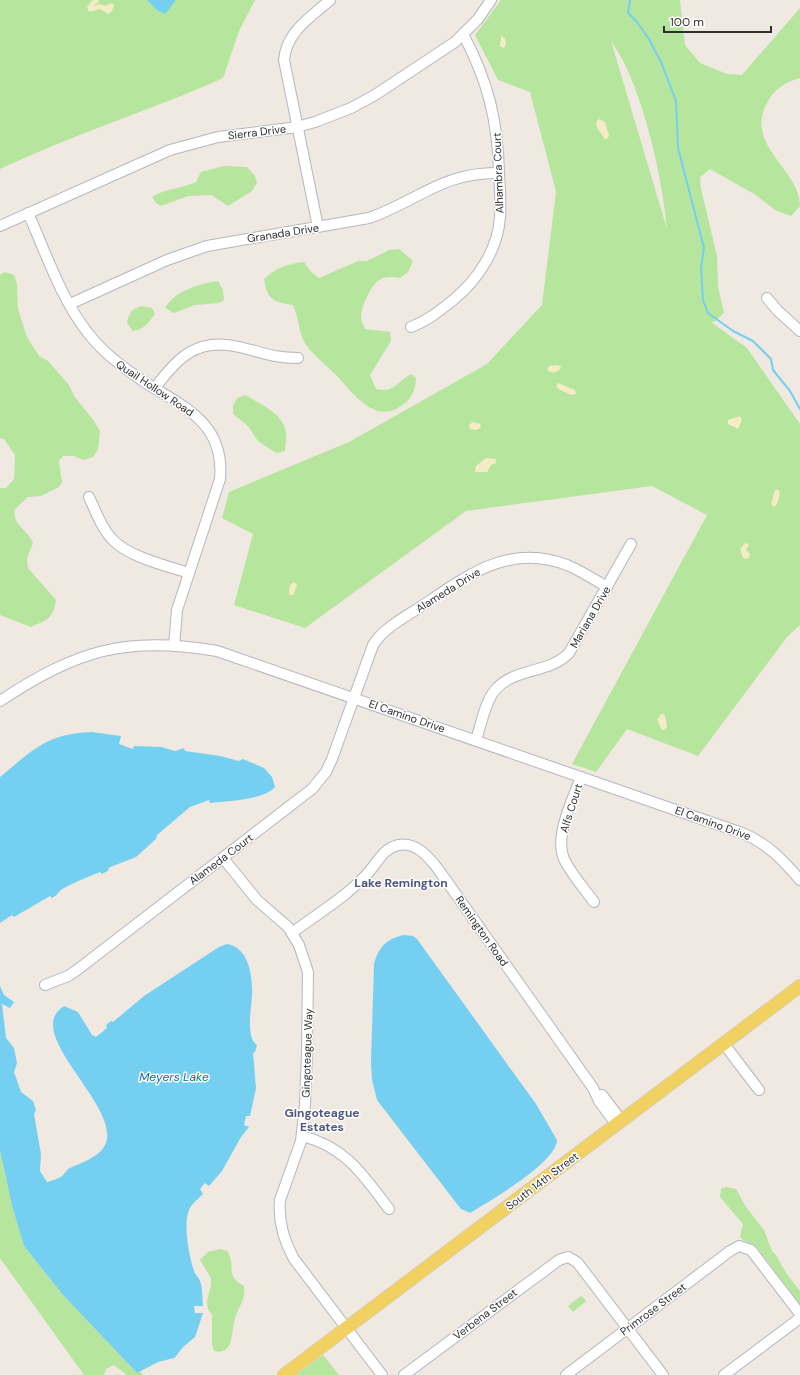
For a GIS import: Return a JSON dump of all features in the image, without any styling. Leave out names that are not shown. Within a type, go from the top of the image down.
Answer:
[{"type":"main road","name":"South 14th Street","points":[[284,1375],[800,986]]},
{"type":"street","points":[[318,227],[285,70],[284,52],[292,35],[330,0]]},
{"type":"street","name":"Sierra Drive","points":[[0,226],[151,157],[182,146],[218,137],[297,127],[329,118],[365,101],[438,54],[463,34],[482,14],[491,0]]},
{"type":"street","name":"Alhambra Court","points":[[411,327],[433,316],[460,295],[471,284],[484,265],[492,248],[499,223],[497,134],[492,106],[485,80],[463,34]]},
{"type":"street","name":"Granada Drive","points":[[70,304],[189,251],[216,244],[356,221],[383,213],[432,187],[451,179],[479,173],[499,173]]},
{"type":"street","name":"Quail Hollow Road","points":[[28,213],[70,304],[82,326],[100,347],[119,364],[191,411],[201,420],[212,436],[220,454],[221,466],[219,486],[188,574],[178,610],[174,646]]},
{"type":"street","points":[[767,298],[777,310],[800,331]]},
{"type":"street","points":[[155,388],[172,365],[180,358],[202,347],[233,345],[273,357],[298,358]]},
{"type":"street","points":[[89,497],[104,528],[117,544],[131,553],[188,574]]},
{"type":"street","name":"Mariana Drive","points":[[476,740],[495,691],[511,677],[555,664],[565,658],[575,645],[631,544]]},
{"type":"street","name":"Alameda Drive","points":[[354,697],[373,645],[381,635],[477,570],[505,560],[533,558],[567,565],[608,587]]},
{"type":"street","name":"El Camino Drive","points":[[0,701],[51,670],[89,654],[131,646],[174,646],[226,653],[749,836],[775,853],[800,880]]},
{"type":"street","name":"Alameda Court","points":[[45,985],[68,976],[77,970],[302,798],[320,780],[332,760],[354,697]]},
{"type":"street","name":"Alfs Court","points":[[581,777],[562,832],[561,848],[565,862],[594,902]]},
{"type":"street","name":"Remington Road","points":[[292,933],[353,888],[367,874],[381,856],[392,847],[406,845],[421,850],[434,864],[593,1088],[599,1102],[618,1122]]},
{"type":"street","name":"Gingoteague Way","points":[[223,858],[257,900],[292,933],[306,963],[309,982],[305,1105],[302,1136],[299,1149],[280,1200],[279,1210],[281,1228],[288,1249],[294,1259],[382,1375]]},
{"type":"street","points":[[724,1044],[759,1090]]},
{"type":"street","points":[[302,1136],[326,1144],[349,1159],[362,1173],[389,1209]]},
{"type":"street","name":"Primrose Street","points":[[566,1375],[730,1250],[741,1246],[751,1250],[800,1314]]},
{"type":"street","name":"Verbena Street","points":[[404,1375],[561,1258],[568,1257],[577,1262],[628,1329]]},
{"type":"street","points":[[724,1375],[800,1318]]},
{"type":"street","points":[[628,1329],[662,1375]]},
{"type":"green space","points":[[0,0],[255,0],[239,31],[223,78],[28,156],[0,169]]},
{"type":"green space","points":[[501,0],[680,0],[685,45],[700,63],[727,74],[742,75],[800,8],[800,78],[785,84],[770,98],[762,118],[762,132],[767,145],[792,180],[798,193],[800,206],[791,216],[775,210],[756,195],[710,169],[700,177],[701,189],[717,256],[718,287],[724,313],[714,322],[711,322],[747,348],[800,424],[800,625],[787,637],[698,756],[627,729],[596,772],[572,764],[707,515],[652,486],[466,511],[305,628],[234,605],[253,534],[222,518],[229,492],[349,442],[487,364],[542,305],[556,192],[530,92],[498,80],[475,35]],"holes":[[[611,41],[632,80],[649,131],[661,184],[667,229]]]},
{"type":"green space","points":[[224,166],[247,167],[255,176],[257,183],[252,191],[228,206],[211,195],[188,196],[161,206],[156,203],[152,197],[196,182],[201,172]]},
{"type":"green space","points":[[399,249],[413,261],[408,272],[400,278],[392,277],[379,280],[372,287],[367,297],[361,317],[365,329],[390,332],[391,341],[370,375],[376,389],[382,390],[391,388],[411,374],[416,378],[414,391],[408,400],[401,406],[391,411],[382,412],[365,404],[357,398],[337,376],[316,357],[303,339],[293,305],[281,303],[272,299],[267,292],[264,279],[282,267],[304,262],[312,273],[319,278],[358,261],[367,261],[389,250]]},
{"type":"green space","points":[[5,272],[14,275],[17,284],[18,309],[27,337],[39,356],[48,361],[69,385],[74,396],[100,431],[98,450],[93,457],[83,460],[74,456],[63,456],[59,461],[62,482],[59,487],[41,496],[28,497],[15,509],[14,514],[18,523],[33,543],[27,558],[28,568],[56,600],[51,615],[45,620],[31,627],[0,615],[0,488],[6,488],[14,479],[15,455],[4,439],[0,438],[0,275]]},
{"type":"green space","points":[[218,281],[223,290],[224,300],[219,303],[195,305],[174,313],[165,308],[182,292],[196,286]]},
{"type":"green space","points":[[142,306],[152,308],[155,314],[143,327],[133,331],[127,323],[129,316],[133,310]]},
{"type":"green space","points":[[246,395],[270,410],[280,419],[286,432],[285,451],[276,453],[258,441],[247,425],[233,414],[233,406],[237,398]]},
{"type":"green space","points":[[0,1150],[12,1206],[24,1246],[63,1295],[137,1373],[140,1371],[143,1375],[127,1375],[114,1365],[106,1369],[104,1375],[84,1375],[0,1258]]},
{"type":"green space","points":[[726,1187],[736,1189],[746,1207],[764,1230],[772,1251],[800,1291],[800,1305],[757,1247],[740,1237],[743,1224],[720,1197],[721,1189]]},
{"type":"green space","points":[[220,1249],[227,1251],[230,1256],[232,1274],[238,1282],[244,1286],[244,1295],[235,1318],[231,1341],[226,1350],[221,1352],[214,1351],[212,1344],[212,1315],[208,1309],[207,1301],[211,1278],[200,1260],[208,1252]]},
{"type":"green space","points":[[581,1296],[586,1300],[585,1302],[573,1312],[568,1306]]},
{"type":"green space","points":[[323,1355],[339,1375],[296,1375]]},
{"type":"sand","points":[[93,0],[99,0],[98,3],[94,5],[95,6],[100,4],[105,6],[112,3],[114,5],[112,11],[108,14],[100,9],[89,12],[87,7]]},
{"type":"sand","points":[[501,35],[505,39],[506,45],[504,48],[500,46]]},
{"type":"sand","points":[[599,119],[605,122],[609,136],[607,139],[605,139],[597,128],[596,122]]},
{"type":"sand","points":[[558,365],[561,367],[557,372],[547,370],[549,366]]},
{"type":"sand","points":[[558,383],[575,390],[576,394],[571,395],[558,389],[556,386]]},
{"type":"sand","points":[[740,416],[742,420],[738,429],[728,424],[728,420]]},
{"type":"sand","points":[[473,422],[480,424],[481,428],[476,430],[470,429],[469,425]]},
{"type":"sand","points":[[486,458],[496,459],[496,463],[491,465],[487,472],[475,472],[476,466]]},
{"type":"sand","points":[[775,490],[779,490],[780,494],[778,502],[774,507],[771,504]]},
{"type":"sand","points":[[745,543],[749,545],[746,550],[750,554],[749,558],[746,559],[743,558],[740,549]]},
{"type":"sand","points":[[294,582],[297,585],[294,594],[291,596],[289,594],[290,585]]},
{"type":"sand","points":[[662,713],[665,716],[667,727],[664,730],[661,729],[657,719]]},
{"type":"water","points":[[147,0],[176,0],[165,14],[157,10]]},
{"type":"water","points":[[91,732],[121,736],[119,744],[133,749],[134,746],[161,747],[175,751],[184,748],[185,751],[220,756],[239,761],[243,759],[264,768],[272,777],[275,787],[263,795],[210,803],[209,800],[190,807],[157,835],[156,839],[136,857],[108,868],[109,870],[102,874],[100,872],[69,886],[61,890],[52,898],[50,896],[14,917],[12,915],[0,923],[0,777],[31,751],[51,740],[76,733]]},
{"type":"water","points":[[404,935],[413,936],[417,939],[536,1104],[557,1140],[554,1149],[535,1170],[470,1213],[461,1209],[377,1100],[372,1080],[371,1063],[374,964],[381,948],[388,941]]},
{"type":"water","name":"Meyers Lake","points":[[227,944],[234,946],[244,955],[252,982],[250,1027],[253,1041],[257,1045],[255,1052],[253,1053],[256,1088],[250,1116],[246,1116],[244,1125],[249,1127],[241,1137],[222,1171],[209,1186],[205,1183],[200,1189],[203,1194],[192,1205],[187,1216],[190,1258],[195,1274],[201,1284],[203,1306],[194,1306],[195,1313],[203,1313],[195,1337],[183,1347],[174,1358],[158,1362],[137,1373],[63,1295],[24,1246],[12,1206],[0,1150],[0,986],[4,995],[14,1002],[10,1008],[2,1004],[6,1038],[14,1048],[17,1063],[14,1072],[21,1092],[33,1101],[36,1110],[34,1114],[41,1154],[40,1171],[47,1182],[61,1177],[69,1169],[99,1153],[105,1145],[107,1130],[100,1111],[63,1052],[55,1034],[54,1018],[64,1006],[78,1012],[92,1035],[96,1037],[107,1028],[106,1025],[111,1021],[113,1022],[144,996],[219,947]]},
{"type":"waterway","points":[[630,0],[628,13],[637,22],[649,39],[661,62],[676,101],[678,148],[704,248],[701,267],[703,300],[708,313],[733,331],[753,341],[771,359],[773,370],[790,391],[800,409]]},
{"type":"district","name":"Lake Remington","points":[[401,883]]},
{"type":"district","name":"Gingoteague Estates","points":[[322,1120]]}]
